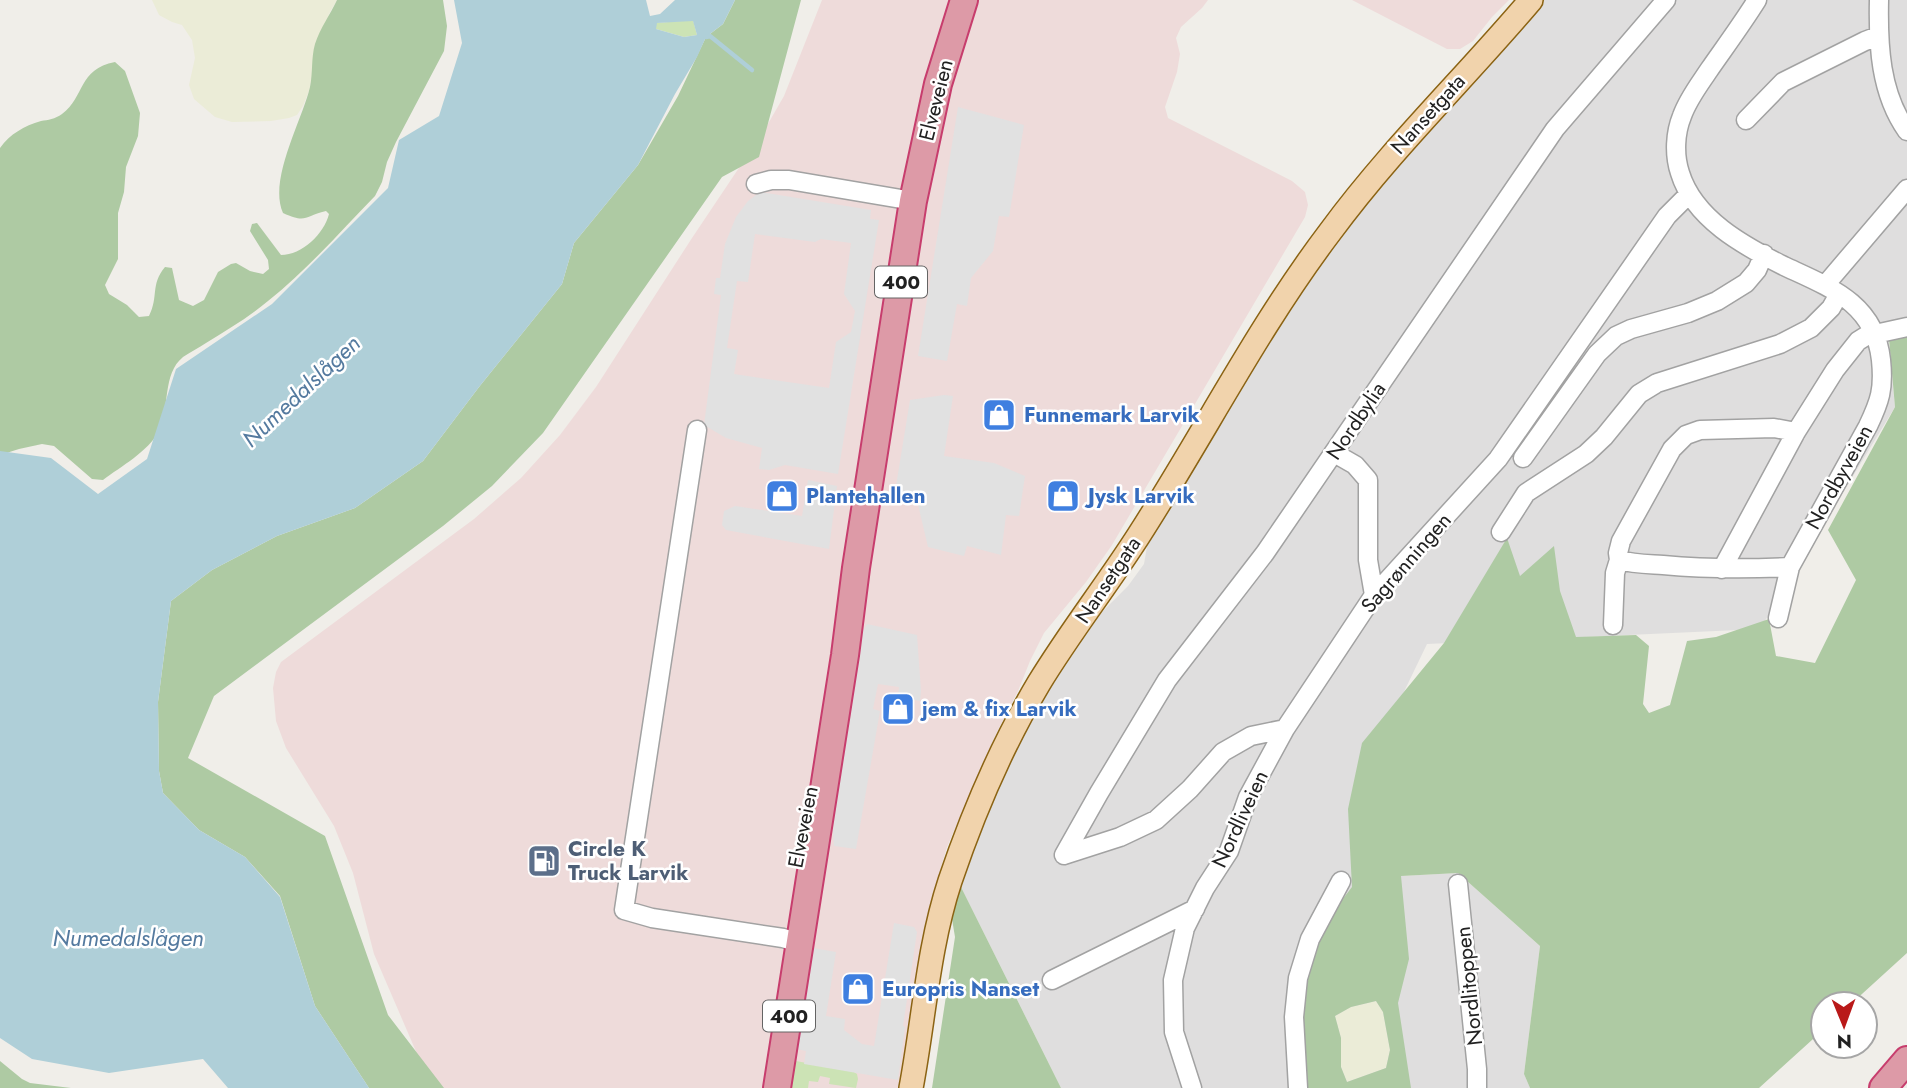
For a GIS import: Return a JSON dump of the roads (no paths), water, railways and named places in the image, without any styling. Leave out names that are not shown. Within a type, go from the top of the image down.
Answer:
[{"type":"highway","name":"Elveveien","points":[[760,1088],[792,941],[845,655],[913,201],[937,84],[964,0]]},
{"type":"highway","name":"Elveveien","points":[[778,1088],[792,941]]},
{"type":"highway","points":[[1883,1088],[1907,1060]]},
{"type":"main road","name":"Nansetgata","points":[[911,1088],[934,942],[950,884],[985,788],[1039,684],[1140,534],[1261,331],[1323,241],[1399,145],[1531,0]]},
{"type":"street","name":"Nordbylia","points":[[1285,729],[1251,736],[1223,752],[1190,789],[1156,820],[1120,837],[1064,855],[1167,680],[1265,554],[1555,129],[1666,0]]},
{"type":"street","name":"Nordbyveien","points":[[1757,0],[1690,97],[1681,117],[1676,149],[1682,181],[1698,207],[1716,224],[1763,254],[1833,289],[1854,305],[1869,323],[1874,334],[1880,349],[1883,374],[1883,386],[1877,407],[1790,567],[1778,618]]},
{"type":"street","points":[[1879,0],[1878,36],[1889,97],[1907,131]]},
{"type":"street","points":[[1745,120],[1783,82],[1878,36]]},
{"type":"street","points":[[756,184],[771,180],[789,180],[913,201]]},
{"type":"street","points":[[1501,532],[1526,493],[1586,454],[1604,437],[1639,394],[1657,383],[1780,344],[1811,328],[1831,308],[1833,289],[1907,189]]},
{"type":"street","name":"Sagrønningen","points":[[1285,729],[1374,595],[1498,459],[1667,216],[1689,194]]},
{"type":"street","points":[[1523,458],[1597,354],[1616,336],[1717,301],[1746,283],[1757,270],[1763,254]]},
{"type":"street","points":[[1722,569],[1796,432],[1835,369],[1858,341],[1866,336],[1907,327]]},
{"type":"street","points":[[1613,625],[1615,573],[1621,541],[1672,449],[1686,435],[1700,430],[1774,428],[1796,432]]},
{"type":"street","points":[[697,429],[624,910],[652,918],[792,941]]},
{"type":"street","points":[[1334,453],[1355,466],[1368,480],[1368,560],[1374,595]]},
{"type":"street","points":[[1619,559],[1628,562],[1722,569],[1790,567]]},
{"type":"street","name":"Nordliveien","points":[[1192,1088],[1174,1032],[1172,980],[1185,928],[1205,888],[1229,851],[1248,797],[1285,729]]},
{"type":"street","points":[[1298,1088],[1294,1017],[1298,978],[1310,939],[1341,880]]},
{"type":"street","name":"Nordlitoppen","points":[[1458,884],[1477,1088]]},
{"type":"street","points":[[1052,980],[1195,909]]},
{"type":"water","name":"Numedalslågen","points":[[454,0],[646,0],[650,16],[660,14],[675,0],[735,0],[723,24],[706,37],[638,165],[574,243],[562,284],[423,461],[355,508],[277,536],[212,570],[171,601],[158,702],[159,771],[163,793],[199,830],[245,857],[280,897],[315,1006],[369,1088],[228,1088],[203,1059],[109,1073],[32,1059],[0,1038],[0,451],[51,458],[98,494],[147,459],[176,369],[272,304],[388,188],[399,140],[439,116],[462,43]],"holes":[[[693,21],[697,35],[684,37],[656,29],[657,23]]]},
{"type":"waterway","points":[[706,37],[710,36],[752,70]]},
{"type":"place","name":"Funnemark Larvik","points":[[999,415]]},
{"type":"place","name":"Plantehallen","points":[[782,496]]},
{"type":"place","name":"Jysk Larvik","points":[[1063,496]]},
{"type":"place","name":"jem & fix Larvik","points":[[898,709]]},
{"type":"place","name":"Circle K Truck Larvik","points":[[544,861]]},
{"type":"place","name":"Europris Nanset","points":[[858,989]]}]
